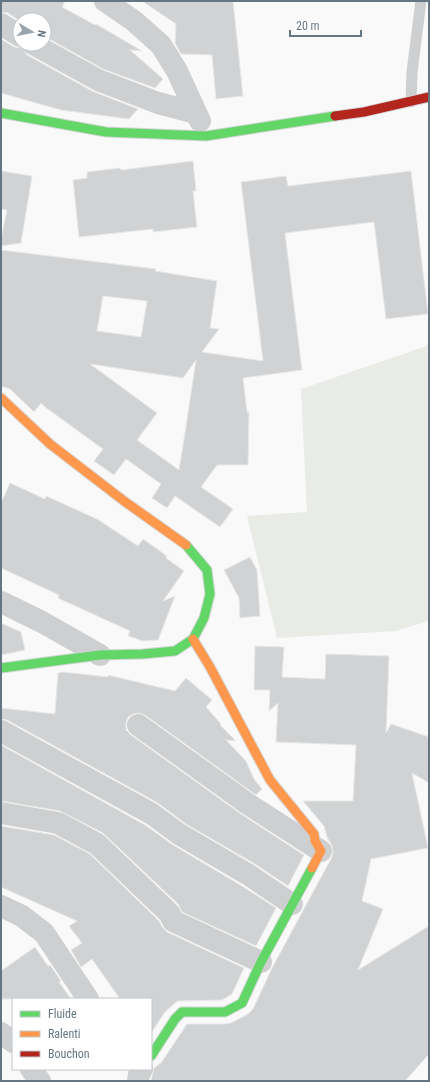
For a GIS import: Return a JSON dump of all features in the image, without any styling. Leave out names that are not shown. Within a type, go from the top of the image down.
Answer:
[{"type":"street","points":[[105,1],[134,21],[161,45],[177,71],[206,136]]},
{"type":"street","points":[[1,24],[12,31]]},
{"type":"street","points":[[47,52],[98,80],[158,103],[196,113]]},
{"type":"street","points":[[1,113],[106,132],[206,136],[364,112],[429,97]]},
{"type":"street","points":[[1,398],[50,444],[124,501],[188,546],[207,570],[210,594],[204,618],[193,639],[175,651],[142,654],[100,655],[1,668]]},
{"type":"street","points":[[1,602],[42,622],[100,655]]},
{"type":"street","points":[[193,639],[210,667],[270,780],[314,834],[315,841],[321,851]]},
{"type":"street","points":[[138,725],[248,804],[321,851]]},
{"type":"street","points":[[1,731],[152,814],[179,834],[249,875],[292,904]]},
{"type":"street","points":[[1,813],[58,823],[97,844],[169,913],[173,922],[260,962]]},
{"type":"street","points":[[152,1054],[175,1019],[182,1012],[224,1012],[242,1003],[260,962],[321,851]]},
{"type":"street","points":[[1,906],[22,916],[44,933],[87,998]]},
{"type":"street","points":[[1,1033],[12,1041]]},
{"type":"street","points":[[32,1070],[40,1081]]},
{"type":"lane","points":[[411,102],[412,72],[421,1]]},
{"type":"shaded area","points":[[429,343],[429,621],[395,631],[277,638],[247,516],[307,512],[301,389],[424,347]]},
{"type":"building","points":[[1,1],[65,1],[62,7],[95,25],[96,24],[142,51],[130,50],[163,79],[155,88],[103,69],[52,40],[52,12],[12,12],[12,16],[8,13],[1,12]]},
{"type":"building","points":[[142,1],[233,1],[243,96],[216,99],[212,55],[181,54],[175,43],[176,24]]},
{"type":"building","points":[[1,39],[12,46],[12,52],[25,52],[27,55],[92,91],[138,109],[129,119],[61,110],[1,93]]},
{"type":"building","points":[[193,161],[196,191],[193,191],[197,227],[153,232],[153,229],[79,237],[73,180],[87,178],[87,172],[120,168],[121,170]]},
{"type":"building","points":[[1,171],[32,176],[21,243],[1,246],[7,210],[1,209]]},
{"type":"building","points":[[411,171],[428,314],[386,319],[374,222],[285,233],[302,370],[243,378],[247,412],[249,412],[248,465],[217,465],[201,487],[233,509],[220,527],[175,496],[167,508],[152,498],[161,484],[126,459],[114,475],[94,461],[103,449],[41,403],[34,412],[10,389],[1,386],[1,250],[156,269],[155,271],[217,281],[210,328],[219,329],[202,352],[263,361],[241,182],[286,176],[288,186]],"holes":[[[103,296],[147,301],[141,337],[97,331]],[[196,360],[185,433],[179,470],[137,440],[157,413],[90,364],[183,378]]]},
{"type":"building","points":[[10,483],[45,499],[46,496],[97,519],[138,546],[143,539],[167,556],[166,558],[184,571],[163,601],[175,596],[158,640],[143,641],[128,636],[130,631],[58,598],[59,595],[1,568],[1,503]]},
{"type":"building","points":[[250,557],[257,570],[260,616],[240,618],[239,598],[224,570]]},
{"type":"building","points":[[1,623],[21,632],[25,650],[1,655]]},
{"type":"building","points":[[255,646],[284,647],[282,677],[325,679],[326,654],[389,656],[386,733],[391,724],[429,737],[429,783],[412,773],[428,848],[371,859],[362,901],[383,909],[358,970],[429,926],[429,1054],[405,1081],[151,1081],[154,1068],[161,1063],[187,1024],[231,1023],[248,1014],[253,1009],[272,968],[332,857],[332,846],[327,837],[324,826],[303,801],[353,801],[356,745],[276,742],[278,703],[269,711],[270,690],[254,690]]},
{"type":"building","points":[[63,672],[108,677],[108,675],[175,691],[186,678],[212,700],[206,707],[221,724],[220,725],[234,739],[235,741],[226,740],[246,761],[254,779],[262,789],[256,795],[145,715],[139,713],[128,717],[126,730],[241,814],[304,855],[288,886],[255,864],[186,824],[158,803],[7,720],[1,719],[1,708],[55,714],[58,673]]},
{"type":"building","points":[[1,745],[145,825],[173,845],[276,908],[256,946],[182,912],[178,904],[103,833],[60,811],[1,801]]},
{"type":"building","points":[[1,826],[54,835],[90,854],[159,921],[167,932],[244,968],[232,994],[222,1000],[177,1001],[165,1012],[152,1032],[152,998],[119,998],[92,959],[81,967],[71,950],[82,943],[69,926],[77,921],[1,887]]},
{"type":"building","points":[[35,947],[48,966],[50,965],[61,981],[59,982],[70,998],[1,999],[1,971]]},
{"type":"traffic: fast","points":[[1,113],[106,132],[206,136],[335,116]]},
{"type":"traffic: fast","points":[[1,668],[100,655],[143,654],[175,651],[193,639],[204,618],[210,594],[207,570],[186,545]]},
{"type":"traffic: fast","points":[[152,1054],[175,1019],[182,1012],[225,1012],[242,1003],[261,962],[312,868]]},
{"type":"traffic: slow","points":[[1,398],[50,444],[124,501],[186,545]]},
{"type":"traffic: slow","points":[[193,639],[210,667],[270,780],[314,834],[315,841],[321,851],[312,868]]},
{"type":"traffic: jam","points":[[335,116],[364,112],[429,97]]}]
